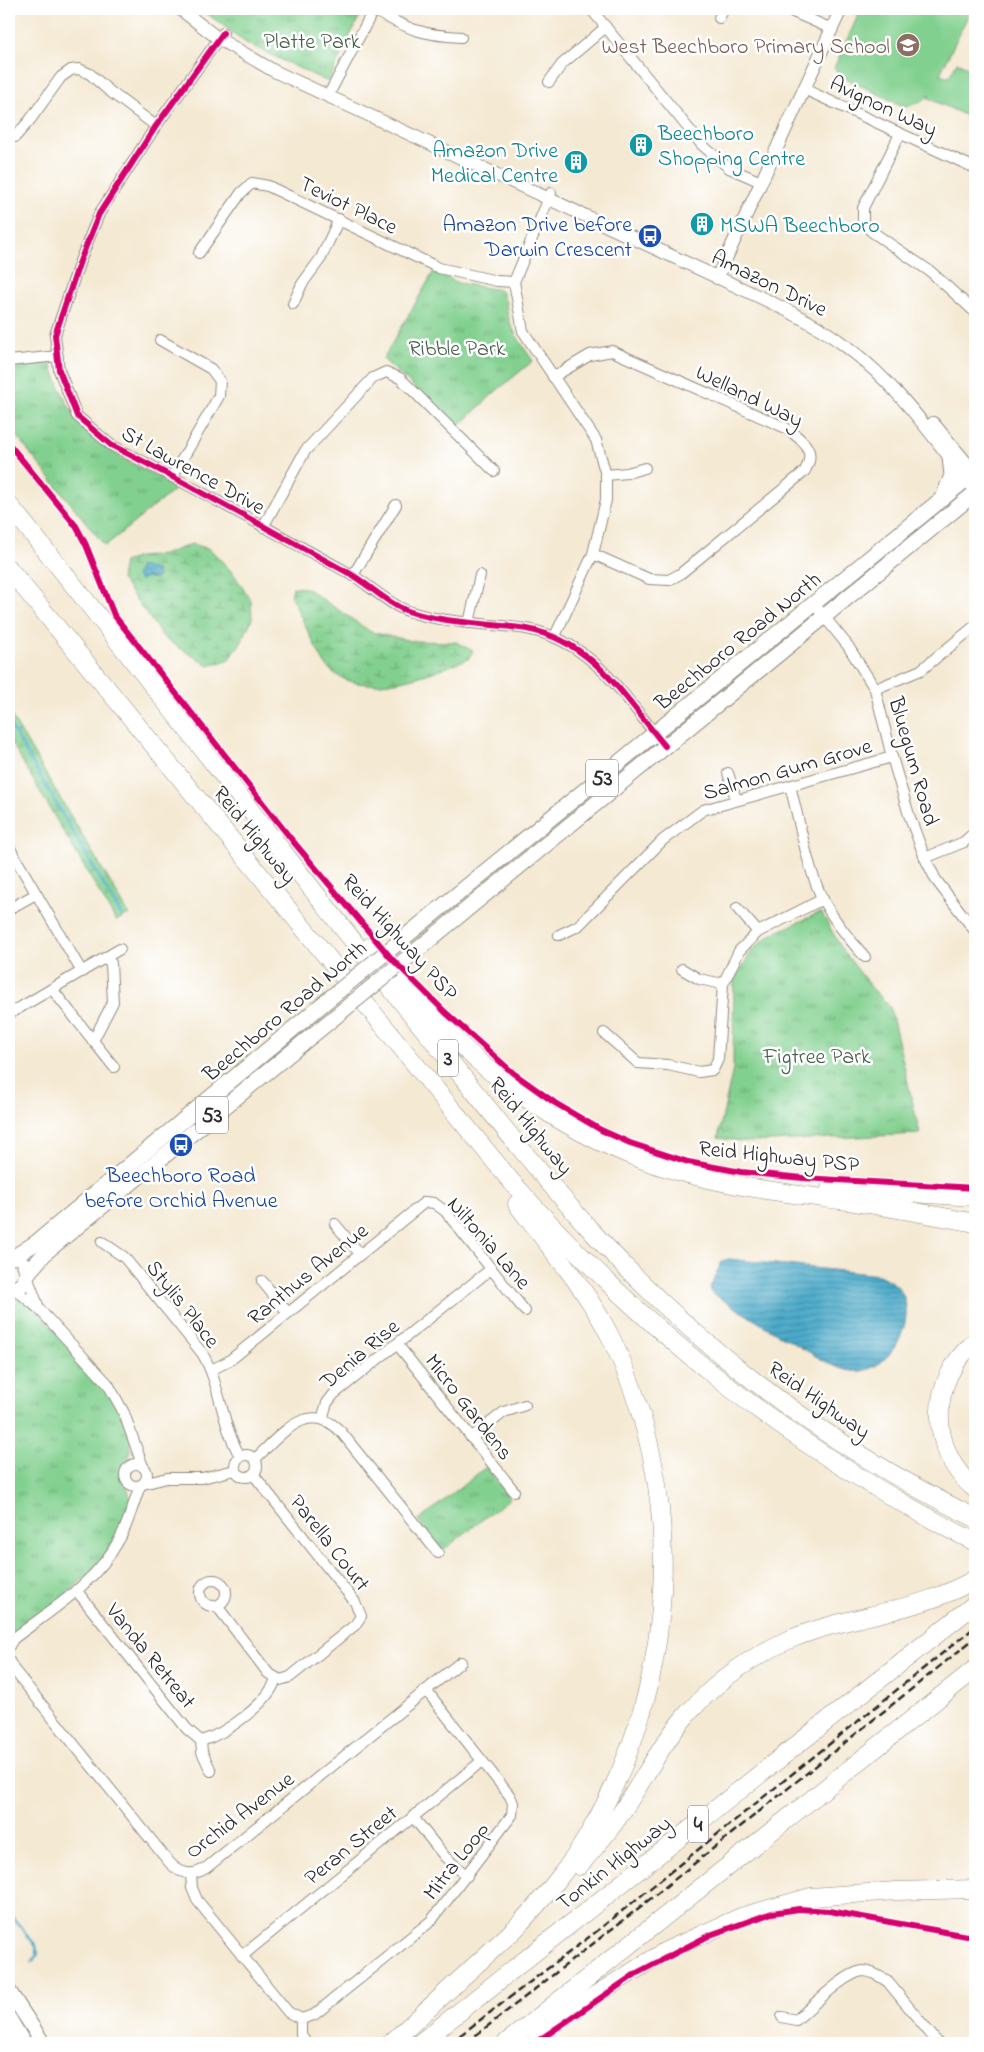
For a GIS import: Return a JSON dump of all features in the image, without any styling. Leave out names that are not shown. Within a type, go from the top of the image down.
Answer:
[{"type":"highway","name":"Reid Highway","points":[[9,505],[111,630],[371,964],[564,1200],[630,1272],[703,1339],[780,1401],[862,1456],[975,1518]]},
{"type":"highway","name":"Reid Highway","points":[[9,569],[544,1218],[602,1278],[650,1323],[728,1388],[802,1441],[851,1473],[975,1542]]},
{"type":"highway","points":[[166,701],[219,770],[327,898],[461,1045],[498,1078],[543,1110],[583,1133],[631,1155],[685,1173],[776,1193],[850,1202],[975,1223]]},
{"type":"highway","points":[[405,1050],[597,1311],[625,1369],[636,1399],[653,1461],[660,1500],[664,1556],[661,1620],[650,1684],[634,1737],[617,1782],[586,1838],[554,1884],[512,1932]]},
{"type":"highway","points":[[730,1182],[975,1197]]},
{"type":"highway","points":[[975,1342],[951,1369],[945,1381],[939,1408],[941,1436],[945,1449],[959,1473],[975,1489]]},
{"type":"highway","points":[[938,1523],[975,1546]]},
{"type":"highway","points":[[391,2043],[554,1894],[619,1817],[680,1724],[717,1685],[739,1668],[762,1654],[811,1631],[923,1603],[954,1591],[975,1579]]},
{"type":"highway","name":"Tonkin Highway","points":[[420,2043],[975,1604]]},
{"type":"highway","name":"4","points":[[506,2043],[975,1669]]},
{"type":"highway","points":[[520,2043],[625,1974],[664,1952],[741,1917],[810,1897],[975,1889]]},
{"type":"main road","points":[[942,499],[952,475],[950,457]]},
{"type":"main road","name":"Beechboro Road North","points":[[818,610],[942,499],[974,480]]},
{"type":"main road","name":"Beechboro Road North","points":[[27,1275],[46,1252],[400,964],[660,740],[974,480]]},
{"type":"main road","name":"Beechboro Road North","points":[[11,1256],[36,1242],[389,950],[660,740]]},
{"type":"main road","name":"53","points":[[11,1256],[22,1261],[27,1275],[23,1284],[12,1289]]},
{"type":"main road","points":[[9,1991],[43,2043]]},
{"type":"main road","points":[[9,2018],[24,2043]]},
{"type":"street","name":"Amazon Drive","points":[[180,9],[256,61],[330,93],[719,274],[803,310],[856,345],[891,377],[974,480]]},
{"type":"street","name":"Amazon Drive","points":[[192,9],[221,36]]},
{"type":"street","points":[[330,93],[374,9],[406,28],[427,35],[461,37]]},
{"type":"street","points":[[591,9],[702,146],[729,168],[761,182]]},
{"type":"street","points":[[786,9],[832,29]]},
{"type":"street","points":[[719,274],[841,9]]},
{"type":"street","points":[[549,82],[562,64],[606,27]]},
{"type":"street","name":"St Lawrence Drive","points":[[221,36],[156,126],[99,214],[80,261],[55,335],[59,370],[77,416],[110,445],[353,575],[407,611],[469,623],[526,629],[555,636],[574,646],[592,660],[660,740]]},
{"type":"street","points":[[15,137],[30,120],[61,77],[71,70],[79,69],[90,74],[156,126]]},
{"type":"street","name":"Avignon Way","points":[[804,89],[975,168]]},
{"type":"street","points":[[900,134],[863,208],[863,222],[871,231],[932,272],[975,312]]},
{"type":"street","name":"Teviot Place","points":[[199,253],[241,192],[252,183],[268,186],[439,268],[497,281],[514,282]]},
{"type":"street","points":[[550,196],[514,282],[523,331],[596,440],[606,475],[606,500],[593,554],[555,636]]},
{"type":"street","points":[[293,304],[302,284],[320,258],[339,219]]},
{"type":"street","name":"Amazon Drive","points":[[719,274],[803,318],[849,348],[895,392],[950,457],[974,480]]},
{"type":"street","points":[[160,340],[211,369],[220,380],[219,396],[172,478]]},
{"type":"street","name":"Welland Way","points":[[553,377],[590,355],[612,351],[786,428],[806,445],[810,454],[810,464],[804,472],[687,568],[669,580],[649,579],[593,554]]},
{"type":"street","points":[[9,361],[58,356]]},
{"type":"street","points":[[263,527],[305,451],[314,439],[373,378],[386,372],[400,378],[494,472]]},
{"type":"street","points":[[606,475],[645,468]]},
{"type":"street","points":[[353,575],[396,505]]},
{"type":"street","points":[[469,623],[480,575]]},
{"type":"street","name":"Bluegum Road","points":[[818,610],[848,646],[875,689],[909,815],[925,858],[936,880],[975,931]]},
{"type":"street","points":[[875,689],[921,670],[975,626]]},
{"type":"street","name":"Salmon Gum Grove","points":[[559,934],[578,926],[663,840],[684,822],[703,810],[736,799],[892,757]]},
{"type":"street","points":[[728,773],[736,799]]},
{"type":"street","points":[[790,786],[816,882],[823,898],[842,931],[865,957]]},
{"type":"street","points":[[925,858],[964,842],[975,832]]},
{"type":"street","points":[[9,847],[82,972]]},
{"type":"street","points":[[9,909],[36,894]]},
{"type":"street","points":[[604,1034],[638,1063],[668,1065],[699,1072],[713,1070],[718,1059],[723,984],[739,952],[758,932],[823,898]]},
{"type":"street","points":[[737,908],[758,932]]},
{"type":"street","points":[[9,1014],[120,949]]},
{"type":"street","points":[[93,1041],[113,1002],[110,963],[106,958]]},
{"type":"street","points":[[682,970],[699,979],[723,984]]},
{"type":"street","points":[[52,989],[114,1067]]},
{"type":"street","name":"Ranthus Avenue","points":[[211,1370],[229,1361],[425,1202]]},
{"type":"street","name":"Niltonia Lane","points":[[425,1202],[434,1203],[445,1211],[524,1311]]},
{"type":"street","points":[[335,1224],[360,1254]]},
{"type":"street","name":"Stylis Place","points":[[102,1242],[124,1256],[189,1336],[211,1370],[230,1436],[240,1456]]},
{"type":"street","name":"Denia Rise","points":[[255,1459],[299,1421],[308,1417],[322,1419],[327,1402],[334,1394],[491,1269]]},
{"type":"street","points":[[27,1275],[39,1309]]},
{"type":"street","points":[[262,1281],[288,1313]]},
{"type":"street","points":[[9,1646],[13,1640],[76,1590],[102,1565],[118,1542],[142,1485],[148,1476],[132,1440],[124,1413],[111,1388],[39,1309],[12,1289]]},
{"type":"street","name":"Micro Gardens","points":[[397,1344],[514,1491]]},
{"type":"street","points":[[471,1438],[504,1412],[525,1405]]},
{"type":"street","points":[[322,1419],[331,1422],[342,1433],[438,1553]]},
{"type":"street","points":[[132,1440],[125,1476],[128,1482],[132,1507]]},
{"type":"street","points":[[246,1454],[255,1459],[257,1467],[253,1474],[243,1476],[235,1470],[235,1462],[240,1456],[246,1454]]},
{"type":"street","points":[[127,1469],[132,1465],[167,1478]]},
{"type":"street","points":[[128,1482],[134,1486],[167,1478],[202,1478],[235,1470]]},
{"type":"street","name":"Parella Court","points":[[253,1474],[355,1602],[361,1616],[355,1625],[290,1678],[284,1680],[276,1679]]},
{"type":"street","name":"Vanda Retreat","points":[[76,1590],[187,1729],[201,1741],[202,1752],[211,1770]]},
{"type":"street","points":[[217,1606],[268,1673],[276,1679]]},
{"type":"street","name":"Orchid Avenue","points":[[9,1661],[14,1670],[169,1862],[180,1871],[191,1874],[206,1868],[461,1662]]},
{"type":"street","name":"Vanda Retreat","points":[[201,1741],[224,1731],[263,1700],[270,1693],[276,1679]]},
{"type":"street","name":"Mitra Loop","points":[[301,2019],[314,2015],[431,1922],[508,1823],[514,1809],[510,1796],[426,1690]]},
{"type":"street","name":"Peran Street","points":[[242,1956],[482,1761]]},
{"type":"street","points":[[413,1817],[445,1858],[467,1876]]},
{"type":"street","points":[[191,1874],[192,1888],[197,1900],[288,2012],[301,2019],[301,2035],[306,2043]]},
{"type":"street","points":[[782,2017],[796,2020],[852,1974],[864,1971],[878,1974],[888,1982],[938,2043]]},
{"type":"green space","name":"Platte Park","points":[[201,9],[363,9],[328,82],[246,43]]},
{"type":"green space","name":"West Beechboro Primary School","points":[[861,9],[971,9],[940,74],[949,77],[957,62],[975,71],[975,120],[928,98],[930,94],[921,102],[905,107],[841,76],[834,68]]},
{"type":"green space","name":"Ribble Park","points":[[434,271],[458,283],[500,290],[505,301],[511,326],[533,361],[495,392],[458,427],[383,359]]},
{"type":"green space","points":[[50,362],[71,409],[89,434],[125,460],[178,487],[105,546],[9,427],[9,366]]},
{"type":"green space","points":[[192,544],[210,549],[233,573],[251,600],[252,619],[241,643],[228,660],[209,666],[164,638],[121,579],[124,562],[139,557],[163,555]]},
{"type":"green space","points":[[293,587],[306,588],[371,632],[412,641],[456,642],[473,651],[468,659],[397,682],[360,683],[343,679],[329,669],[321,657],[291,597]]},
{"type":"green space","points":[[9,712],[129,914],[116,921],[9,739]]},
{"type":"green space","name":"Figtree Park","points":[[821,912],[842,949],[871,987],[890,1007],[920,1134],[748,1142],[718,1138],[733,1069],[734,979],[754,948],[772,934]]},
{"type":"green space","points":[[15,1289],[108,1384],[132,1440],[125,1476],[132,1507],[110,1555],[9,1646],[9,1292]]},
{"type":"green space","points":[[486,1467],[510,1498],[442,1551],[418,1521]]},
{"type":"water","points":[[140,566],[156,570],[158,576],[155,579],[146,577],[140,581],[136,575]]},
{"type":"water","points":[[729,1259],[879,1275],[898,1287],[904,1299],[906,1313],[904,1328],[898,1342],[878,1364],[866,1370],[852,1371],[829,1363],[712,1293],[710,1287],[722,1261]]},
{"type":"waterway","points":[[9,723],[122,916]]},
{"type":"waterway","points":[[9,1913],[36,1946],[38,1955],[32,1962]]},
{"type":"railway","points":[[450,2043],[597,1931],[975,1627]]},
{"type":"railway","points":[[466,2043],[654,1896],[975,1638]]},
{"type":"cycle path","points":[[223,33],[156,126],[99,214],[80,261],[55,335],[59,370],[77,416],[111,445],[347,572],[401,608],[437,618],[527,629],[550,636],[571,646],[606,674],[665,746]]},
{"type":"cycle path","name":"Reid Highway PSP","points":[[9,444],[76,526],[86,545],[114,615],[292,840],[391,958],[445,1012],[513,1073],[555,1103],[601,1130],[630,1143],[688,1162],[741,1172],[803,1178],[975,1188]]},
{"type":"cycle path","points":[[535,2043],[637,1973],[710,1935],[772,1913],[799,1909],[829,1911],[967,1936],[975,1934]]},
{"type":"place","name":"West Beechboro Primary School","points":[[908,45]]},
{"type":"place","name":"Beechboro Shopping Centre","points":[[641,145]]},
{"type":"place","name":"Amazon Drive Medical Centre","points":[[576,162]]},
{"type":"place","name":"MSWA Beechboro","points":[[702,224]]},
{"type":"place","name":"Amazon Drive before Darwin Crescent","points":[[650,236]]},
{"type":"place","name":"Beechboro Road before Orchid Avenue","points":[[181,1145]]}]
